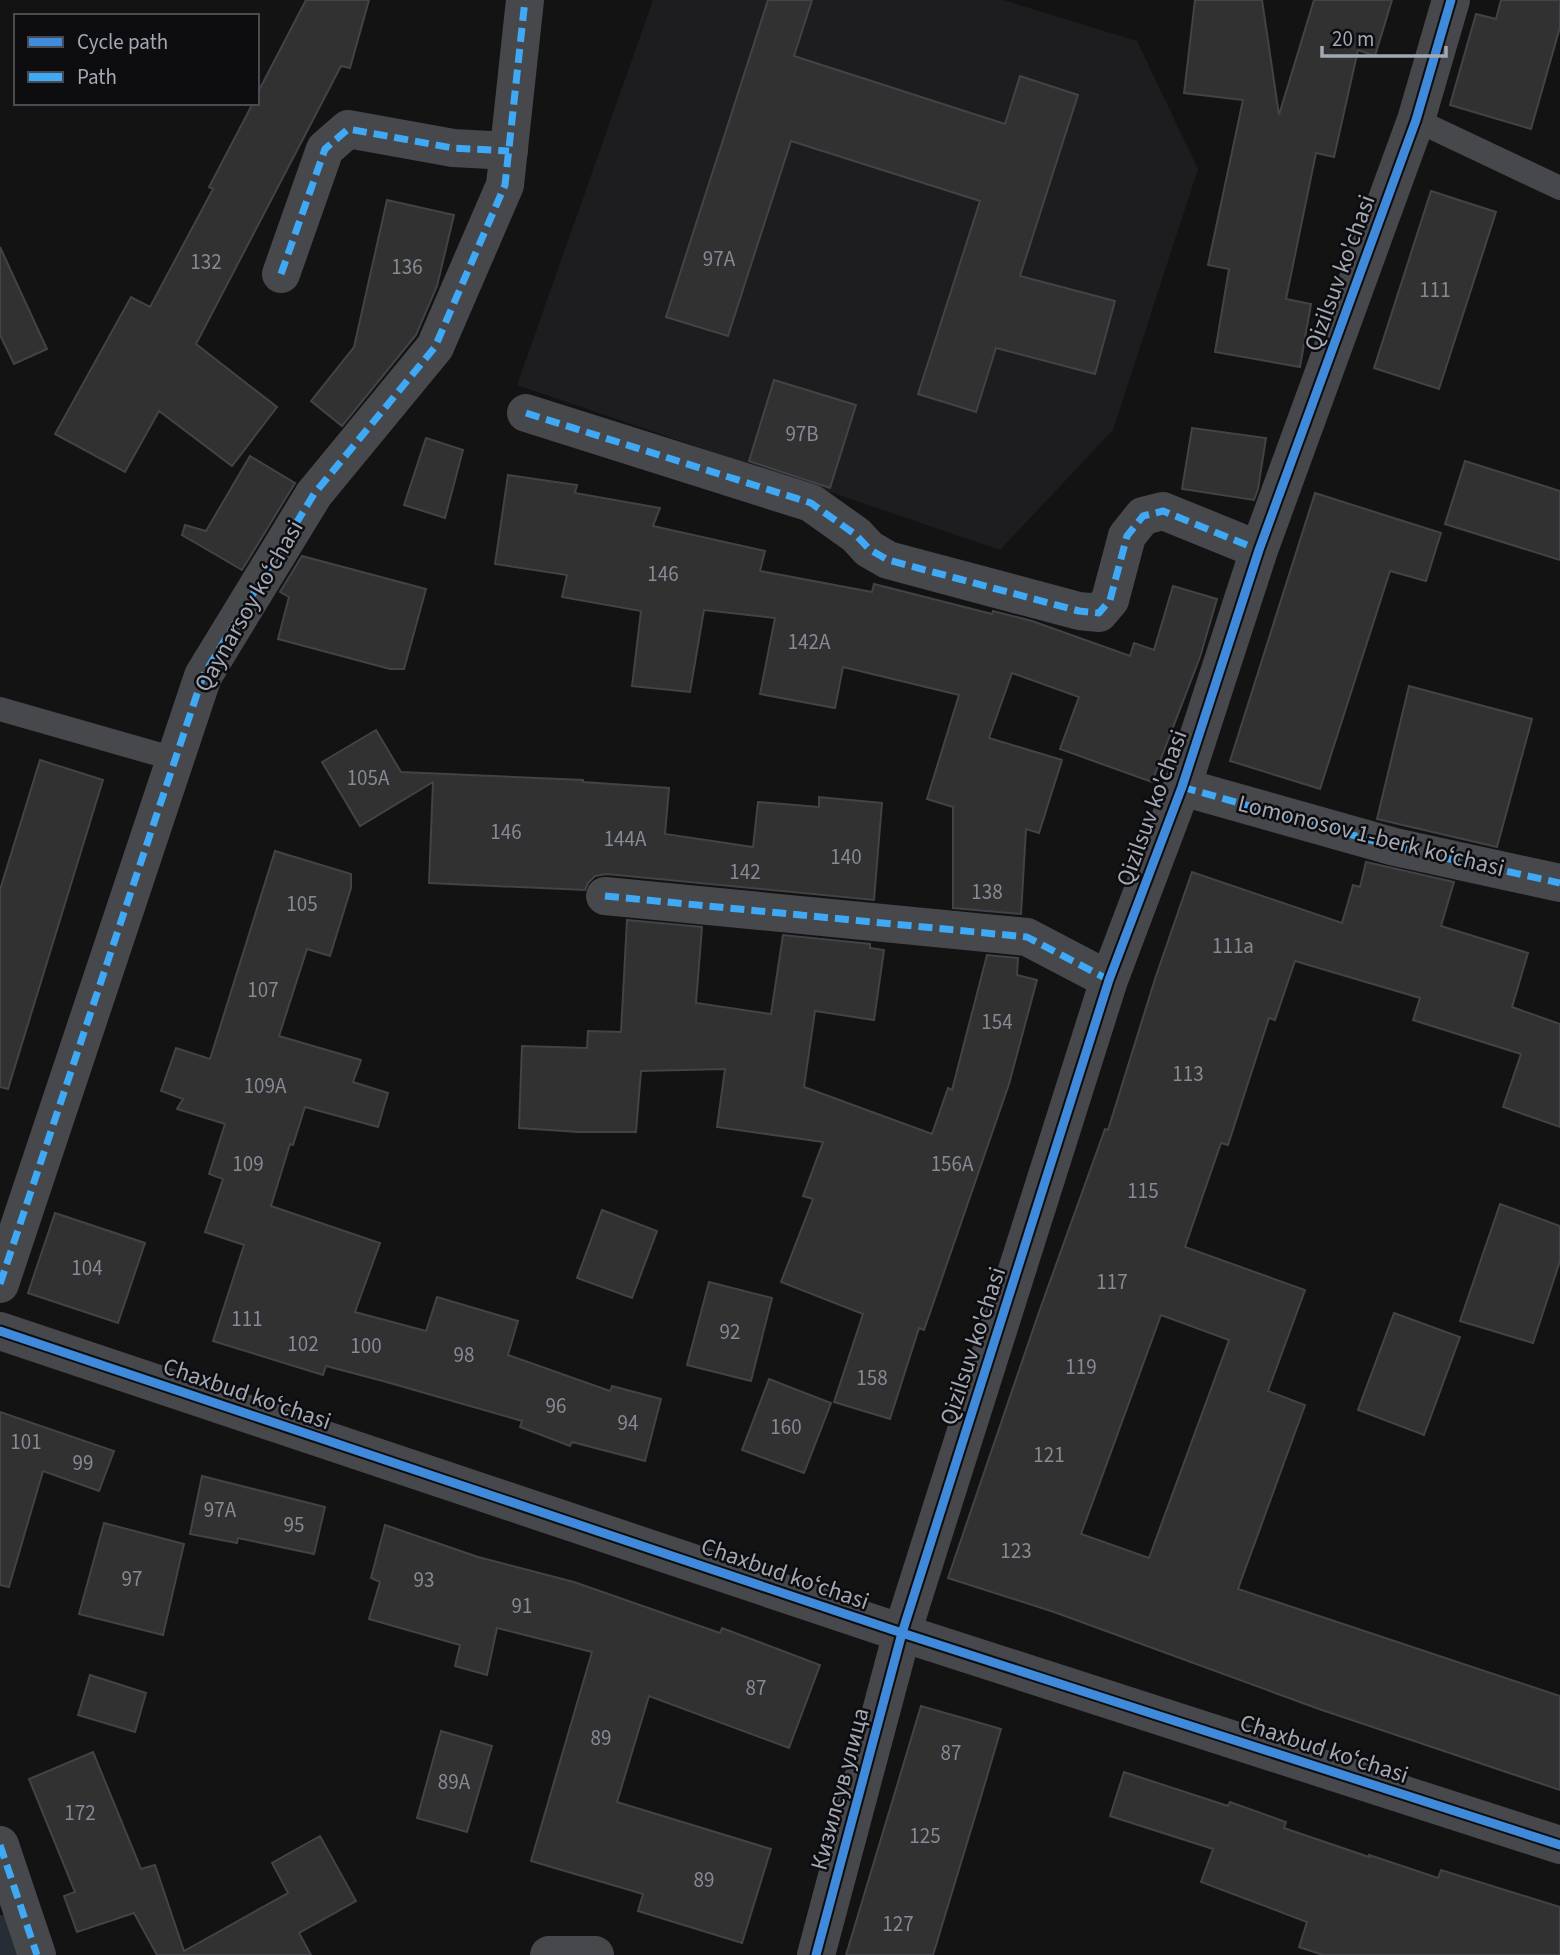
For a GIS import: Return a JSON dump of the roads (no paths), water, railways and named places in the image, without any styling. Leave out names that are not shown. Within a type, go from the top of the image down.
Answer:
[{"type":"street","name":"Qaynarsoy koʻchasi","points":[[0,1284],[203,676],[314,494],[435,347],[505,185],[525,0]]},
{"type":"street","name":"Qizilsuv ko'chasi","points":[[902,1633],[1109,980],[1182,787],[1259,550],[1416,120],[1451,0]]},
{"type":"street","points":[[281,274],[325,149],[348,129],[453,148],[509,151]]},
{"type":"street","points":[[526,413],[811,503],[856,535],[869,549],[888,560],[1079,611],[1099,613],[1110,600],[1127,536],[1143,516],[1163,511],[1259,550]]},
{"type":"street","name":"Lomonosov 1-berk koʻchasi","points":[[1182,787],[1395,847],[1560,883]]},
{"type":"street","points":[[605,896],[1027,937],[1109,980]]},
{"type":"street","name":"Chaxbud koʻchasi","points":[[0,1331],[902,1633],[1560,1845]]},
{"type":"street","name":"Кизилсув улица","points":[[816,1955],[902,1633]]},
{"type":"street","points":[[0,1845],[37,1955]]},
{"type":"street","points":[[549,1955],[595,1955]]},
{"type":"lane","points":[[1416,120],[1560,188]]},
{"type":"lane","points":[[0,709],[175,759]]},
{"type":"waterway","points":[[0,1937],[5,1955]]}]
